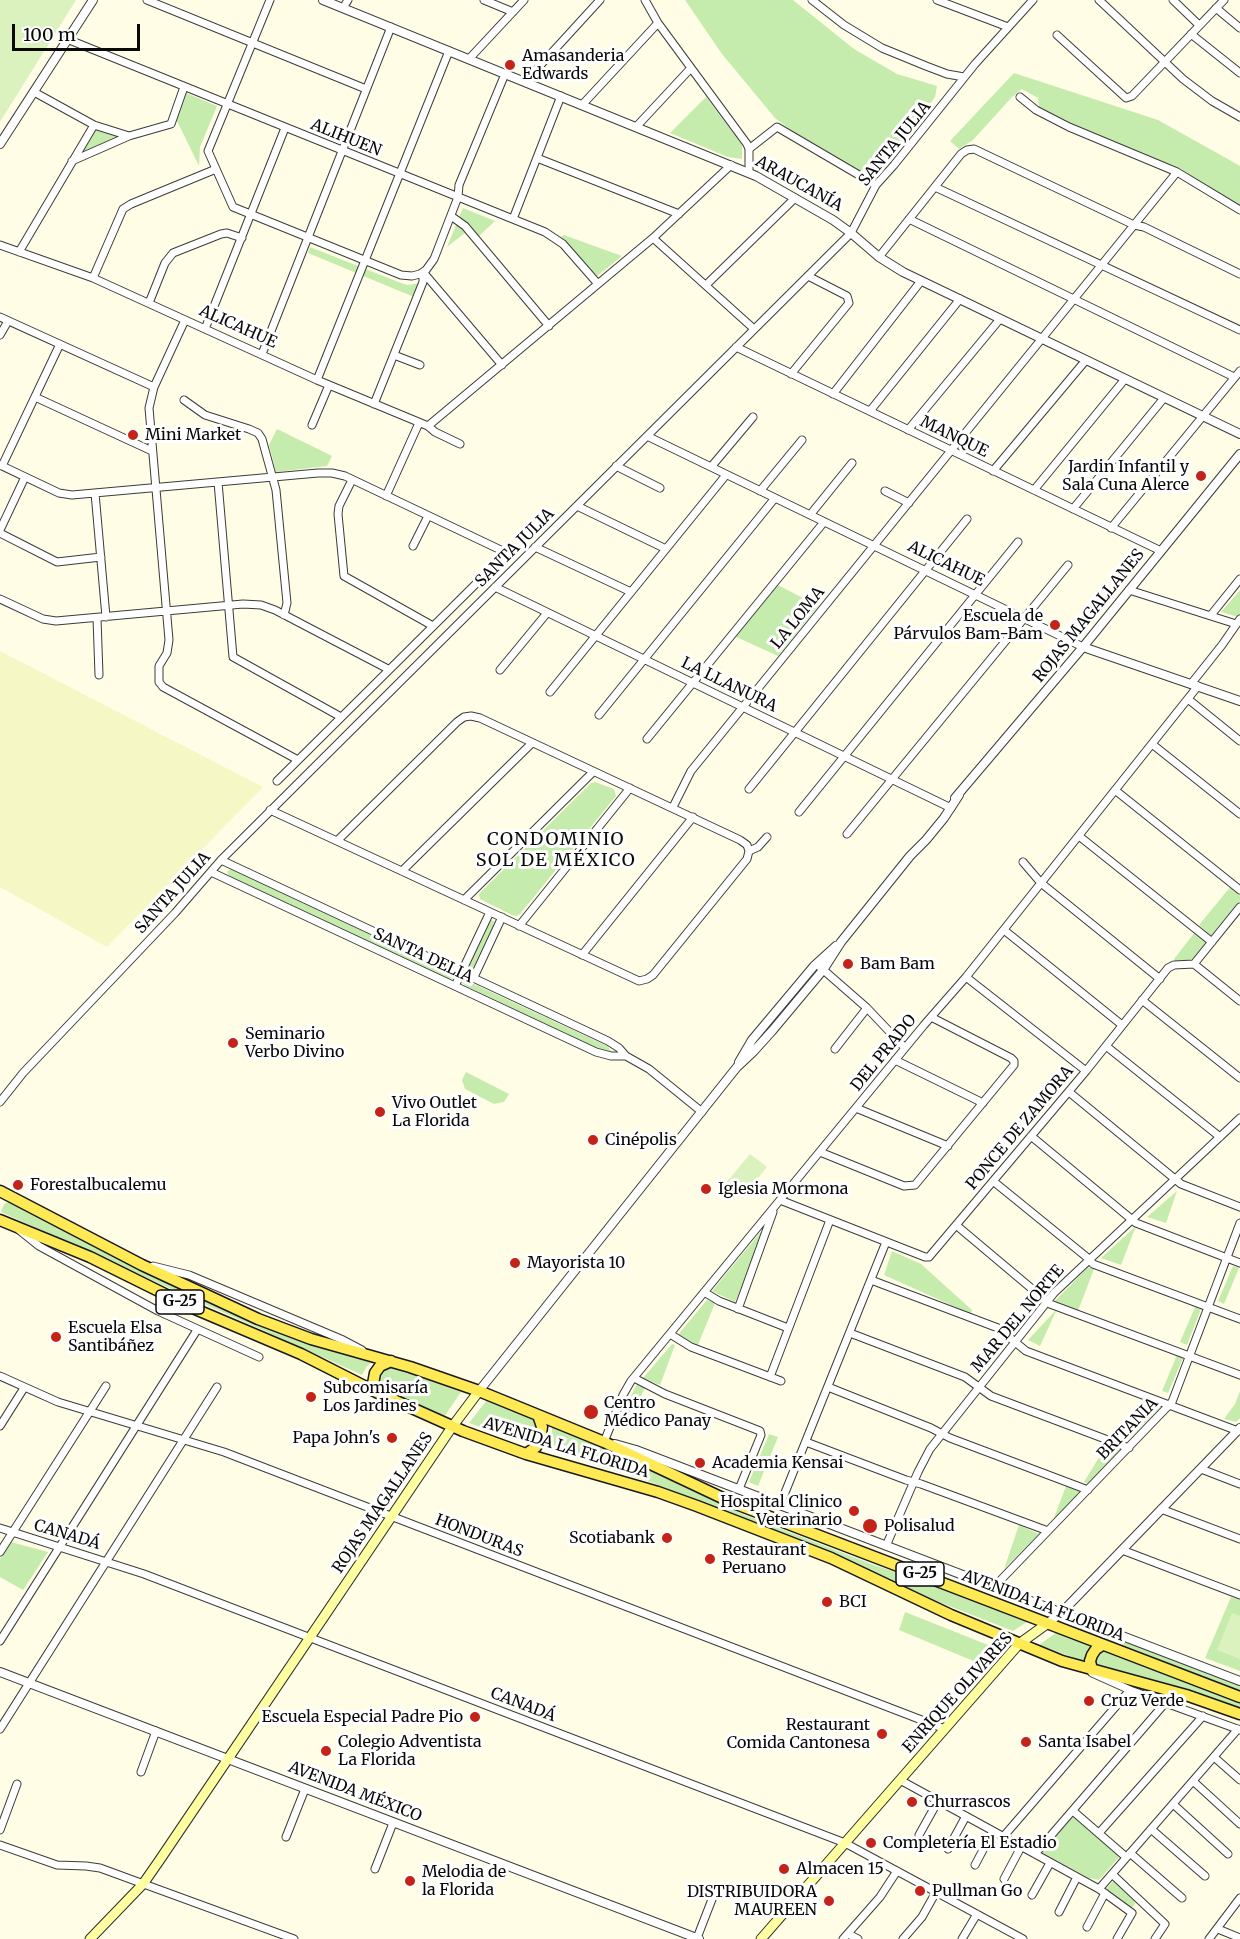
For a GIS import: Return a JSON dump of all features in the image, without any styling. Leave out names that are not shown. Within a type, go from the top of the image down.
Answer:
[{"type":"main road","name":"AVENIDA LA FLORIDA","points":[[0,1191],[142,1265],[274,1325],[479,1391],[604,1442],[731,1502],[1240,1697]]},
{"type":"main road","name":"AVENIDA LA FLORIDA","points":[[0,1220],[97,1261],[195,1309],[318,1362],[452,1427],[526,1454],[658,1492],[831,1557],[922,1602],[1018,1644],[1079,1666],[1186,1695],[1240,1714]]},
{"type":"main road","points":[[0,1230],[18,1228]]},
{"type":"main road","points":[[376,1392],[373,1381],[375,1372],[382,1364],[391,1361]]},
{"type":"main road","name":"ROJAS MAGALLANES","points":[[90,1939],[143,1884],[452,1427],[479,1391]]},
{"type":"main road","points":[[526,1454],[540,1439],[542,1427],[538,1415]]},
{"type":"main road","name":"ENRIQUE OLIVARES","points":[[761,1939],[1018,1644],[1048,1623]]},
{"type":"main road","points":[[1092,1670],[1091,1657],[1094,1650],[1102,1644]]},
{"type":"street","points":[[0,144],[93,0]]},
{"type":"street","points":[[147,0],[366,88]]},
{"type":"street","points":[[270,0],[208,151],[233,207],[406,276],[416,276],[423,272],[434,259],[458,197],[459,185],[506,74]]},
{"type":"street","name":"ARAUCANÍA","points":[[323,0],[346,4],[391,27],[749,172],[851,233],[879,257],[921,281],[1240,435]]},
{"type":"street","points":[[484,0],[513,12]]},
{"type":"street","points":[[469,59],[524,0]]},
{"type":"street","points":[[525,82],[600,0]]},
{"type":"street","points":[[645,0],[658,22],[749,149],[749,172]]},
{"type":"street","points":[[812,0],[844,25],[882,48],[947,74],[964,77]]},
{"type":"street","points":[[938,0],[1008,27]]},
{"type":"street","name":"SANTA JULIA","points":[[0,1102],[23,1073],[159,930],[221,860],[851,233],[876,185],[964,77],[1033,0]]},
{"type":"street","points":[[1099,0],[1164,63],[1197,90],[1240,117]]},
{"type":"street","points":[[1173,0],[1199,25]]},
{"type":"street","points":[[1057,35],[1126,98],[1132,96],[1224,0]]},
{"type":"street","points":[[1216,8],[1240,28]]},
{"type":"street","points":[[582,105],[658,22]]},
{"type":"street","points":[[262,354],[391,27]]},
{"type":"street","points":[[1191,34],[1240,73]]},
{"type":"street","name":"ALIHUEN","points":[[67,39],[555,237],[598,284]]},
{"type":"street","points":[[317,380],[449,51]]},
{"type":"street","points":[[636,127],[691,68]]},
{"type":"street","points":[[72,161],[129,136],[171,124],[184,87]]},
{"type":"street","points":[[34,92],[94,125],[129,136]]},
{"type":"street","points":[[513,219],[561,96]]},
{"type":"street","points":[[1020,97],[1036,110],[1069,127],[1178,172],[1240,210]]},
{"type":"street","points":[[19,252],[94,125]]},
{"type":"street","points":[[749,149],[777,127],[876,185]]},
{"type":"street","points":[[205,329],[285,128]]},
{"type":"street","points":[[879,257],[961,154],[971,149],[980,151],[1134,225],[1144,227],[1240,274]]},
{"type":"street","points":[[537,158],[679,214]]},
{"type":"street","points":[[428,426],[653,238],[731,165]]},
{"type":"street","points":[[93,278],[123,209],[216,169]]},
{"type":"street","name":"LA LOMA","points":[[673,807],[687,777],[1178,172]]},
{"type":"street","points":[[935,187],[1240,330]]},
{"type":"street","points":[[706,285],[795,198]]},
{"type":"street","points":[[451,216],[462,223],[549,326]]},
{"type":"street","points":[[909,219],[1234,378]]},
{"type":"street","points":[[149,303],[165,263],[173,253],[221,234],[227,233],[242,238]]},
{"type":"street","points":[[653,238],[754,329]]},
{"type":"street","name":"ALICAHUE","points":[[0,245],[93,278],[317,380],[428,426],[460,444]]},
{"type":"street","points":[[374,404],[423,282],[423,272]]},
{"type":"street","points":[[423,272],[502,365]]},
{"type":"street","points":[[791,374],[849,303],[847,296],[808,276]]},
{"type":"street","points":[[833,394],[921,281]]},
{"type":"street","points":[[870,411],[960,299]]},
{"type":"street","points":[[0,317],[154,387]]},
{"type":"street","points":[[908,430],[999,319]]},
{"type":"street","points":[[185,320],[154,387],[149,408],[169,645],[158,668],[159,682],[163,687],[298,760]]},
{"type":"street","points":[[0,335],[8,321]]},
{"type":"street","points":[[60,344],[1,466],[66,494],[325,472],[339,474],[428,516],[413,546]]},
{"type":"street","name":"MANQUE","points":[[736,347],[1161,552]]},
{"type":"street","points":[[394,355],[420,365]]},
{"type":"street","points":[[993,471],[1086,360]]},
{"type":"street","points":[[1111,528],[1240,371]]},
{"type":"street","points":[[1034,490],[1125,379]]},
{"type":"street","points":[[312,425],[329,385]]},
{"type":"street","points":[[35,397],[152,451]]},
{"type":"street","points":[[1073,509],[1164,398]]},
{"type":"street","points":[[184,400],[206,415],[258,433],[262,438],[276,489],[287,603],[284,615]]},
{"type":"street","points":[[711,467],[753,417]]},
{"type":"street","points":[[386,496],[419,423]]},
{"type":"street","name":"ALICAHUE","points":[[647,436],[1083,647],[1240,701]]},
{"type":"street","points":[[760,491],[802,440]]},
{"type":"street","name":"ROJAS MAGALLANES","points":[[479,1391],[737,1067],[752,1040],[841,942],[910,856],[926,840],[949,807],[1240,455]]},
{"type":"street","points":[[810,515],[852,463]]},
{"type":"street","points":[[616,466],[660,488]]},
{"type":"street","points":[[550,692],[726,475]]},
{"type":"street","points":[[25,477],[0,532],[57,562],[101,557]]},
{"type":"street","points":[[352,480],[338,511],[344,576],[433,626]]},
{"type":"street","points":[[218,482],[232,657],[341,717]]},
{"type":"street","points":[[885,492],[909,503]]},
{"type":"street","points":[[95,493],[106,617]]},
{"type":"street","points":[[599,715],[775,498]]},
{"type":"street","points":[[577,506],[666,549]]},
{"type":"street","name":"SANTA JULIA","points":[[277,781],[507,552],[428,516]]},
{"type":"street","points":[[749,789],[967,519]]},
{"type":"street","points":[[648,739],[824,522]]},
{"type":"street","points":[[799,812],[1018,542]]},
{"type":"street","points":[[536,547],[631,592]]},
{"type":"street","points":[[847,834],[1068,565]]},
{"type":"street","points":[[1211,615],[1240,579]]},
{"type":"street","name":"LA LLANURA","points":[[495,587],[949,807]]},
{"type":"street","points":[[1130,590],[1238,622]]},
{"type":"street","points":[[0,599],[50,621],[255,604],[268,607],[388,669]]},
{"type":"street","points":[[500,670],[547,613]]},
{"type":"street","points":[[97,618],[99,675]]},
{"type":"street","name":"DEL PRADO","points":[[604,1442],[623,1395],[634,1377],[1004,930],[1188,699],[1194,685],[1238,622]]},
{"type":"street","points":[[1188,699],[1240,741]]},
{"type":"street","points":[[270,810],[633,979],[643,981],[653,975],[747,859],[749,851],[747,845],[740,840],[477,717],[468,717],[457,722],[338,840]]},
{"type":"street","points":[[402,871],[532,742]]},
{"type":"street","points":[[1152,744],[1240,814]]},
{"type":"street","points":[[464,900],[593,772]]},
{"type":"street","points":[[519,926],[630,788]]},
{"type":"street","points":[[1115,790],[1240,890]]},
{"type":"street","points":[[582,955],[693,817]]},
{"type":"street","points":[[1079,836],[1212,942]]},
{"type":"street","points":[[749,851],[758,847],[767,837]]},
{"type":"street","name":"SANTA DELIA","points":[[221,860],[608,1041],[702,1112]]},
{"type":"street","points":[[1023,862],[1041,883],[1160,979]]},
{"type":"street","name":"SANTA DELIA","points":[[211,872],[596,1052],[611,1056],[626,1056]]},
{"type":"street","points":[[1240,907],[1194,964],[1240,1001]]},
{"type":"street","points":[[455,986],[489,912]]},
{"type":"street","points":[[474,977],[501,917]]},
{"type":"street","points":[[1004,930],[1122,1025]]},
{"type":"street","name":"PONCE DE ZAMORA","points":[[778,1203],[830,1220],[928,1258],[1069,1092],[1171,966],[1194,964]]},
{"type":"street","points":[[820,967],[867,1008],[905,1048]]},
{"type":"street","points":[[966,977],[1086,1071]]},
{"type":"street","points":[[1142,1000],[1240,1078]]},
{"type":"street","points":[[835,1049],[867,1008]]},
{"type":"street","points":[[820,1152],[911,1187],[917,1183],[1013,1068],[1015,1063],[1011,1058],[931,1017]]},
{"type":"street","points":[[1106,1046],[1220,1137]]},
{"type":"street","points":[[895,1060],[983,1103]]},
{"type":"street","points":[[1069,1092],[1185,1186],[1240,1207]]},
{"type":"street","points":[[856,1108],[948,1146]]},
{"type":"street","name":"MAR DEL NORTE","points":[[886,1546],[926,1455],[1047,1301],[1061,1285],[1240,1118]]},
{"type":"street","points":[[1031,1136],[1137,1224],[1240,1263]]},
{"type":"street","points":[[993,1181],[1096,1265],[1240,1320]]},
{"type":"street","points":[[738,1309],[778,1203]]},
{"type":"street","points":[[770,1377],[830,1220]]},
{"type":"street","name":"BRITANIA","points":[[994,1587],[1170,1405],[1240,1223]]},
{"type":"street","points":[[956,1225],[1047,1301],[1240,1375]]},
{"type":"street","name":"AVENIDA LA FLORIDA","points":[[18,1228],[45,1249],[197,1330],[259,1357]]},
{"type":"street","points":[[780,1505],[886,1242]]},
{"type":"street","points":[[871,1280],[998,1328],[1026,1351],[1239,1430]]},
{"type":"street","points":[[704,1292],[716,1300],[788,1328]]},
{"type":"street","points":[[0,1641],[197,1330]]},
{"type":"street","points":[[850,1333],[965,1377],[991,1396],[1129,1448]]},
{"type":"street","points":[[670,1334],[691,1347],[781,1382]]},
{"type":"street","name":"HONDURAS","points":[[0,1376],[57,1402],[214,1449],[945,1729]]},
{"type":"street","points":[[634,1377],[664,1394],[760,1431],[761,1436],[739,1489]]},
{"type":"street","points":[[0,1552],[106,1386]]},
{"type":"street","points":[[0,1729],[217,1387]]},
{"type":"street","points":[[828,1387],[1088,1490]]},
{"type":"street","points":[[0,1426],[24,1388]]},
{"type":"street","name":"ENRIQUE OLIVARES","points":[[1048,1623],[1062,1612],[1239,1430]]},
{"type":"street","name":"AVENIDA LA FLORIDA","points":[[604,1442],[636,1450],[1240,1681]]},
{"type":"street","points":[[806,1442],[1048,1531]]},
{"type":"street","points":[[1201,1469],[1240,1484]]},
{"type":"street","points":[[1161,1509],[1240,1539]]},
{"type":"street","name":"CANADÁ","points":[[0,1528],[144,1574],[845,1843],[1018,1938]]},
{"type":"street","points":[[1122,1550],[1240,1595]]},
{"type":"street","name":"AVENIDA LA FLORIDA","points":[[1079,1666],[1130,1690],[1239,1729]]},
{"type":"street","name":"AVENIDA MÉXICO","points":[[0,1672],[698,1939]]},
{"type":"street","points":[[1003,1837],[1130,1690]]},
{"type":"street","points":[[1035,1854],[1166,1702]]},
{"type":"street","points":[[1099,1833],[1203,1716]]},
{"type":"street","points":[[1087,1927],[1112,1874],[1239,1729]]},
{"type":"street","points":[[141,1772],[156,1731]]},
{"type":"street","points":[[1214,1757],[1240,1780]]},
{"type":"street","points":[[900,1780],[1102,1891],[1132,1912],[1117,1939]]},
{"type":"street","points":[[1193,1781],[1240,1824]]},
{"type":"street","points":[[0,1830],[17,1784]]},
{"type":"street","points":[[286,1837],[305,1789]]},
{"type":"street","points":[[919,1834],[938,1801]]},
{"type":"street","points":[[1173,1804],[1228,1854]]},
{"type":"street","points":[[1073,1811],[1182,1898]]},
{"type":"street","points":[[948,1849],[966,1816]]},
{"type":"street","points":[[375,1869],[393,1822]]},
{"type":"street","points":[[1151,1829],[1204,1876]]},
{"type":"street","points":[[975,1865],[993,1831]]},
{"type":"street","points":[[0,1845],[51,1864],[93,1867],[294,1939]]},
{"type":"street","points":[[1004,1879],[1021,1847]]},
{"type":"street","points":[[1032,1895],[1050,1863]]},
{"type":"street","points":[[858,1939],[846,1936],[880,1898],[897,1871]]},
{"type":"street","points":[[1112,1874],[1164,1924],[1155,1939]]},
{"type":"street","points":[[1059,1912],[1077,1877]]},
{"type":"street","points":[[698,1939],[716,1888]]},
{"type":"street","points":[[903,1939],[922,1917],[936,1892]]},
{"type":"street","points":[[1209,1939],[1240,1898]]},
{"type":"street","points":[[962,1939],[977,1914]]},
{"type":"street","points":[[1218,1929],[1240,1938]]},
{"type":"green space","points":[[0,0],[76,0],[0,122]]},
{"type":"green space","points":[[685,0],[793,0],[854,49],[897,74],[937,86],[935,97],[874,179],[797,135],[775,118],[722,54]]},
{"type":"green space","points":[[1014,73],[1158,120],[1240,166],[1240,206],[1178,167],[1119,146],[1039,108],[1038,98],[1022,89],[973,140],[959,149],[950,141]]},
{"type":"green space","points":[[186,93],[217,106],[200,147],[199,166],[176,119]]},
{"type":"green space","points":[[706,97],[742,145],[742,159],[728,157],[670,133]]},
{"type":"green space","points":[[96,130],[119,137],[82,153]]},
{"type":"green space","points":[[463,208],[495,221],[479,236],[470,229],[447,247]]},
{"type":"green space","points":[[564,235],[622,256],[597,276],[561,237]]},
{"type":"green space","points":[[310,247],[401,283],[408,285],[420,283],[414,297],[308,253]]},
{"type":"green space","points":[[277,429],[332,456],[327,466],[276,472],[269,445]]},
{"type":"green space","points":[[776,584],[818,606],[778,656],[734,636]]},
{"type":"green space","points":[[1240,590],[1240,615],[1238,617],[1221,612]]},
{"type":"green space","points":[[0,651],[263,787],[107,947],[0,887]]},
{"type":"green space","name":"CONDOMINIO SOL DE MÉXICO","points":[[595,782],[614,789],[616,796],[520,914],[512,915],[480,899],[481,892],[591,783]]},
{"type":"green space","points":[[231,869],[456,975],[456,977],[447,978],[229,876],[227,871]]},
{"type":"green space","points":[[1231,886],[1240,895],[1240,901],[1211,936],[1199,925]]},
{"type":"green space","points":[[491,920],[494,921],[493,926],[473,968],[469,970],[468,967]]},
{"type":"green space","points":[[1195,932],[1207,943],[1193,959],[1177,962],[1174,959]]},
{"type":"green space","points":[[463,979],[607,1046],[613,1053],[603,1051],[466,986],[462,983]]},
{"type":"green space","points":[[466,1072],[509,1094],[504,1102],[494,1104],[465,1089],[462,1080]]},
{"type":"green space","points":[[750,1154],[767,1167],[742,1198],[725,1184]]},
{"type":"green space","points":[[1177,1191],[1166,1223],[1147,1217]]},
{"type":"green space","points":[[10,1201],[186,1291],[276,1331],[318,1346],[374,1361],[367,1366],[362,1375],[1,1212],[4,1204]]},
{"type":"green space","points":[[768,1223],[735,1302],[712,1291]]},
{"type":"green space","points":[[1136,1226],[1121,1265],[1101,1258]]},
{"type":"green space","points":[[892,1251],[921,1264],[972,1310],[971,1314],[884,1275]]},
{"type":"green space","points":[[1233,1266],[1239,1268],[1224,1304],[1218,1301]]},
{"type":"green space","points":[[1088,1267],[1094,1269],[1078,1311],[1054,1302]]},
{"type":"green space","points":[[707,1300],[715,1303],[698,1345],[677,1336]]},
{"type":"green space","points":[[1195,1307],[1201,1309],[1187,1345],[1180,1342]]},
{"type":"green space","points":[[1057,1309],[1040,1346],[1028,1340]]},
{"type":"green space","points":[[672,1344],[675,1345],[660,1385],[643,1378]]},
{"type":"green space","points":[[1177,1355],[1183,1358],[1168,1393],[1162,1391]]},
{"type":"green space","points":[[389,1366],[461,1392],[444,1417],[381,1388],[377,1380],[380,1372]]},
{"type":"green space","points":[[637,1384],[645,1388],[624,1429],[616,1425]]},
{"type":"green space","points":[[1240,1391],[1240,1418],[1236,1422],[1224,1419],[1235,1404]]},
{"type":"green space","points":[[1143,1399],[1162,1406],[1129,1439],[1125,1436]]},
{"type":"green space","points":[[487,1400],[537,1419],[539,1430],[535,1439],[528,1444],[469,1423]]},
{"type":"green space","points":[[552,1424],[740,1513],[874,1565],[938,1586],[1027,1622],[1013,1631],[653,1483],[542,1448],[552,1432]]},
{"type":"green space","points":[[769,1434],[778,1437],[758,1486],[749,1482]]},
{"type":"green space","points":[[1106,1446],[1122,1451],[1089,1484],[1084,1482]]},
{"type":"green space","points":[[1066,1486],[1083,1492],[1051,1526]]},
{"type":"green space","points":[[1019,1525],[1039,1534],[1004,1569]]},
{"type":"green space","points":[[11,1542],[48,1552],[23,1590],[0,1577],[0,1559]]},
{"type":"green space","points":[[1231,1597],[1240,1600],[1240,1671],[1205,1658]]},
{"type":"green space","points":[[905,1612],[993,1647],[983,1665],[899,1630]]},
{"type":"green space","points":[[1232,1613],[1240,1616],[1240,1659],[1217,1650]]},
{"type":"green space","points":[[1077,1623],[1240,1685],[1240,1693],[1074,1627]]},
{"type":"green space","points":[[1057,1632],[1092,1646],[1086,1662],[1039,1645]]},
{"type":"green space","points":[[1102,1650],[1240,1702],[1240,1708],[1097,1666],[1096,1657]]},
{"type":"green space","points":[[1073,1816],[1120,1856],[1099,1880],[1089,1878],[1043,1853],[1044,1848]]},
{"type":"green space","points":[[1114,1880],[1135,1900],[1134,1906],[1128,1906],[1106,1889]]},
{"type":"place","name":"Amasanderia Edwards","points":[[510,65]]},
{"type":"place","name":"Mini Market","points":[[133,435]]},
{"type":"place","name":"Jardin Infantil y Sala Cuna Alerce","points":[[1201,476]]},
{"type":"place","name":"Escuela de Párvulos Bam-Bam","points":[[1055,625]]},
{"type":"place","name":"Bam Bam","points":[[848,964]]},
{"type":"place","name":"Seminario Verbo Divino","points":[[233,1043]]},
{"type":"place","name":"Vivo Outlet La Florida","points":[[380,1112]]},
{"type":"place","name":"Cinépolis","points":[[593,1140]]},
{"type":"place","name":"Forestalbucalemu","points":[[18,1185]]},
{"type":"place","name":"Iglesia Mormona","points":[[706,1189]]},
{"type":"place","name":"Mayorista 10","points":[[515,1263]]},
{"type":"place","name":"Escuela Elsa Santibáñez","points":[[56,1337]]},
{"type":"place","name":"Subcomisaría Los Jardines","points":[[311,1397]]},
{"type":"place","name":"Centro Médico Panay","points":[[591,1412]]},
{"type":"place","name":"Papa John's","points":[[392,1438]]},
{"type":"place","name":"Academia Kensai","points":[[700,1463]]},
{"type":"place","name":"Hospital Clinico Veterinario","points":[[854,1511]]},
{"type":"place","name":"Polisalud","points":[[870,1526]]},
{"type":"place","name":"Scotiabank","points":[[667,1538]]},
{"type":"place","name":"Restaurant Peruano","points":[[710,1559]]},
{"type":"place","name":"BCI","points":[[827,1602]]},
{"type":"place","name":"Cruz Verde","points":[[1089,1701]]},
{"type":"place","name":"Escuela Especial Padre Pio","points":[[475,1717]]},
{"type":"place","name":"Restaurant Comida Cantonesa","points":[[882,1734]]},
{"type":"place","name":"Santa Isabel","points":[[1026,1742]]},
{"type":"place","name":"Colegio Adventista La Florida","points":[[326,1751]]},
{"type":"place","name":"Churrascos","points":[[912,1802]]},
{"type":"place","name":"Completería El Estadio","points":[[871,1843]]},
{"type":"place","name":"Almacen 15","points":[[784,1869]]},
{"type":"place","name":"Melodia de la Florida","points":[[410,1881]]},
{"type":"place","name":"Pullman Go","points":[[920,1891]]},
{"type":"place","name":"DISTRIBUIDORA MAUREEN","points":[[829,1901]]},
{"type":"district","name":"CONDOMINIO SOL DE MÉXICO","points":[[556,850]]}]
